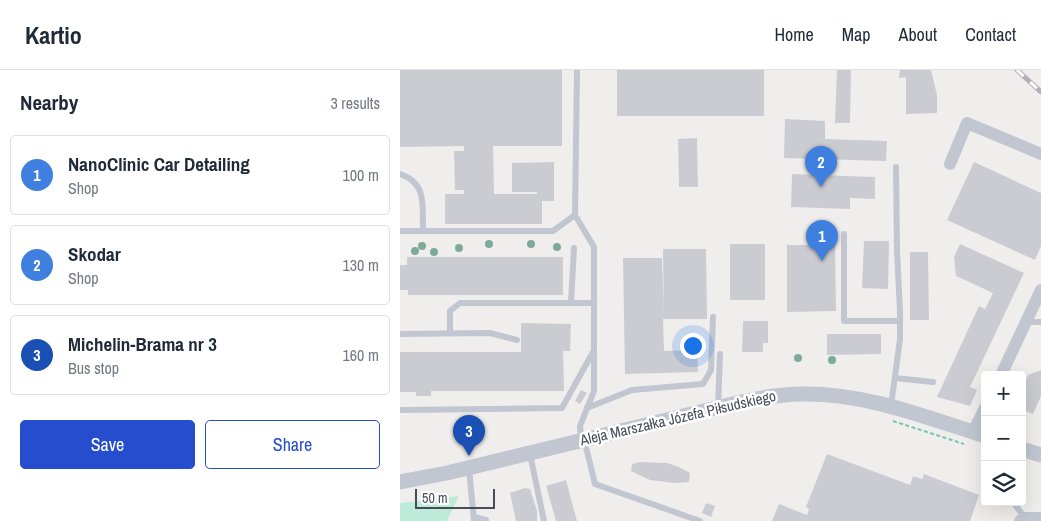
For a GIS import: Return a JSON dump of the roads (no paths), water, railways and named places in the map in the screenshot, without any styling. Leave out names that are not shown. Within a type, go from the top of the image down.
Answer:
[{"type":"street","points":[[950,164],[967,123],[1041,154]]},
{"type":"street","points":[[1002,371],[1041,290]]},
{"type":"street","name":"Aleja Marszałka Józefa Piłsudskiego","points":[[400,482],[718,407],[775,396],[801,394],[851,397],[889,413],[977,437]]},
{"type":"street","points":[[977,437],[983,416]]},
{"type":"street","points":[[1026,450],[1041,455]]},
{"type":"street","points":[[1022,520],[1041,518]]},
{"type":"lane","points":[[577,70],[575,215],[594,247],[594,391],[580,426],[581,440],[586,447],[594,484],[700,521]]},
{"type":"lane","points":[[889,413],[900,339],[896,167]]},
{"type":"lane","points":[[400,174],[410,177],[422,192],[422,231]]},
{"type":"lane","points":[[400,231],[553,230],[575,215]]},
{"type":"lane","points":[[844,234],[844,321],[900,321]]},
{"type":"lane","points":[[571,303],[574,248]]},
{"type":"lane","points":[[450,333],[450,311],[460,303],[594,303]]},
{"type":"lane","points":[[587,408],[632,390],[703,384],[711,370],[712,317]]},
{"type":"lane","points":[[1026,322],[1041,322]]},
{"type":"lane","points":[[400,334],[490,333],[517,340]]},
{"type":"lane","points":[[400,410],[562,408],[594,351]]},
{"type":"lane","points":[[718,407],[720,354]]},
{"type":"lane","points":[[895,378],[933,382]]},
{"type":"lane","points":[[530,452],[544,521]]},
{"type":"lane","points":[[469,467],[474,519],[486,520]]},
{"type":"lane","points":[[1015,506],[1022,520]]},
{"type":"railway","points":[[1017,70],[1041,92]]},
{"type":"place","name":"Skodar","points":[[821,187]]},
{"type":"place","name":"NanoClinic Car Detailing","points":[[822,261]]},
{"type":"place","name":"Michelin-Brama nr 3","points":[[469,456]]}]
